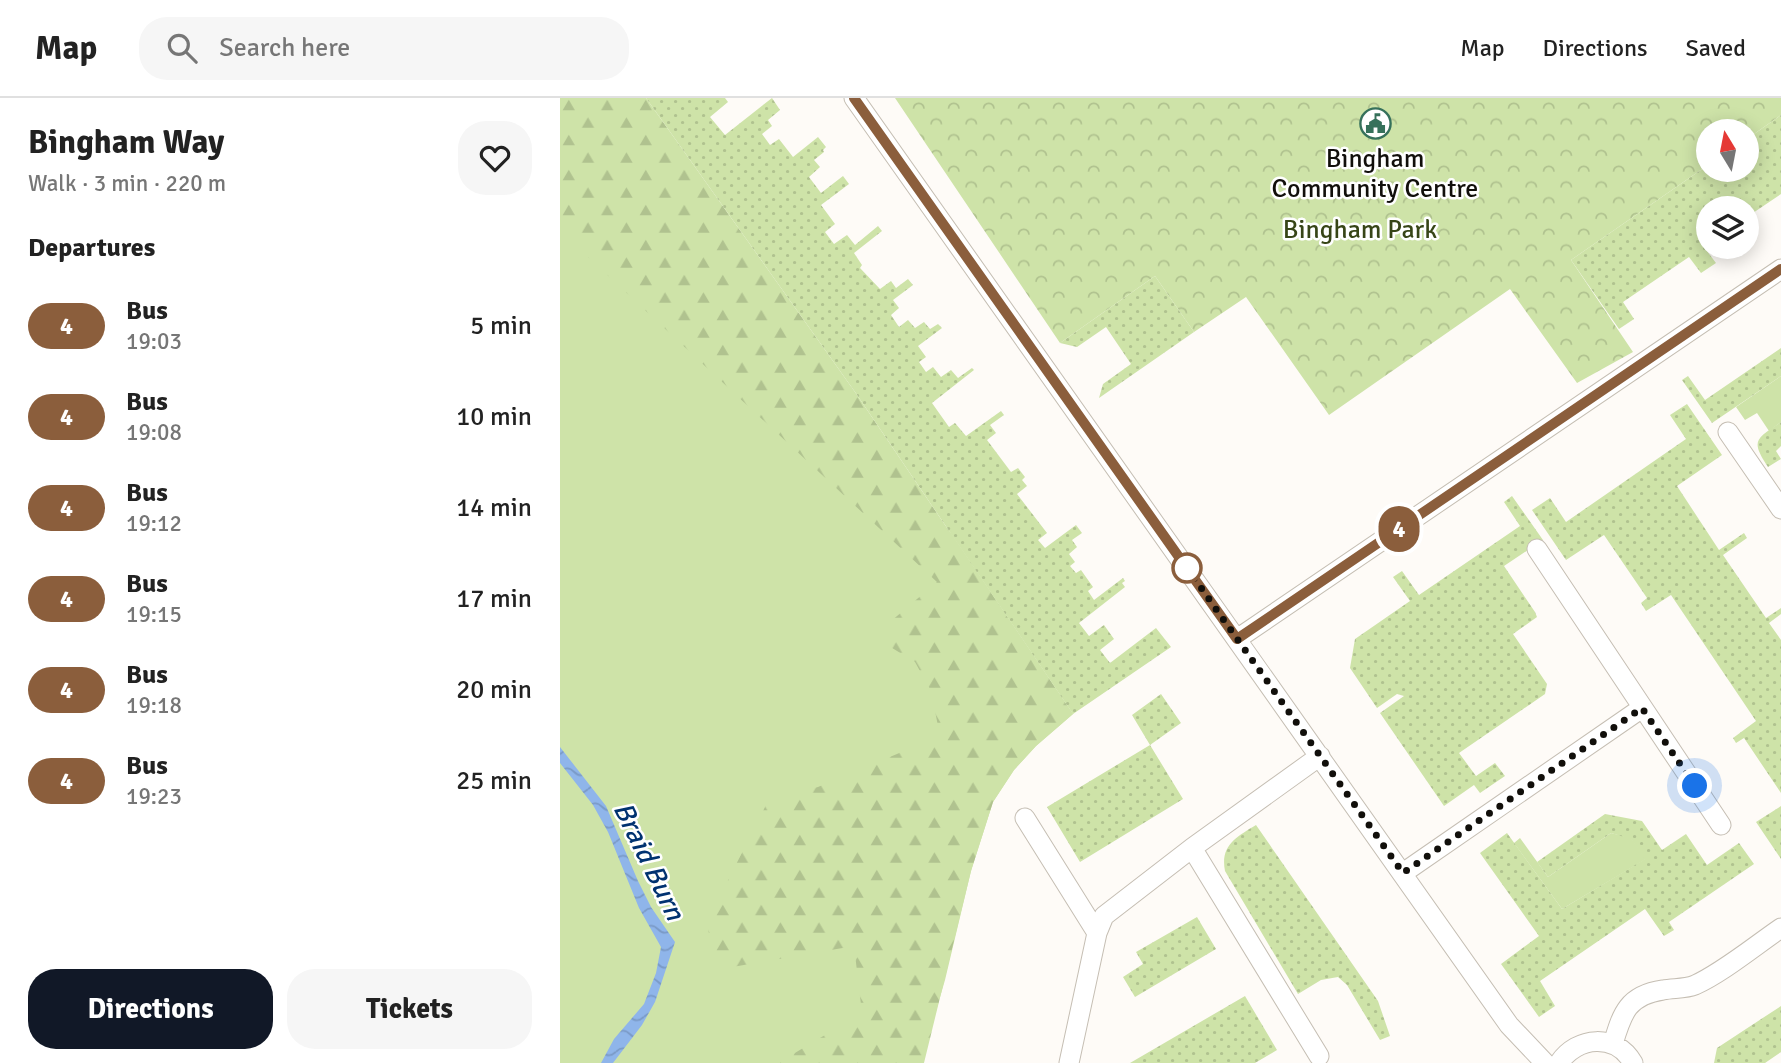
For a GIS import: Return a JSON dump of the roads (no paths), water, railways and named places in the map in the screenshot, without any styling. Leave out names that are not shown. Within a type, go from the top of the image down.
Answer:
[{"type":"street","points":[[854,98],[1509,1025],[1545,1063]]},
{"type":"street","points":[[1237,639],[1781,269]]},
{"type":"street","points":[[1728,432],[1781,509]]},
{"type":"street","points":[[1537,549],[1721,825]]},
{"type":"street","points":[[1403,873],[1642,708]]},
{"type":"street","points":[[1069,1063],[1097,933],[1104,916],[1192,848],[1320,756]]},
{"type":"street","points":[[1025,818],[1097,933]]},
{"type":"street","points":[[1192,848],[1319,1056]]},
{"type":"street","points":[[1613,1044],[1622,1016],[1635,1000],[1646,993],[1696,984],[1781,928]]},
{"type":"street","points":[[1559,1063],[1567,1052],[1589,1041],[1613,1044],[1633,1063]]},
{"type":"water","points":[[560,747],[606,806],[651,907],[675,942],[655,1002],[642,1025],[613,1063],[601,1063],[614,1039],[644,1004],[656,973],[661,947],[639,908],[608,832],[593,805],[560,763]]},
{"type":"place","name":"Bingham Community Centre","points":[[1375,124]]},
{"type":"park label","name":"Bingham Park","points":[[1360,230]]},
{"type":"water label","name":"Braid Burn","points":[[649,861]]}]
